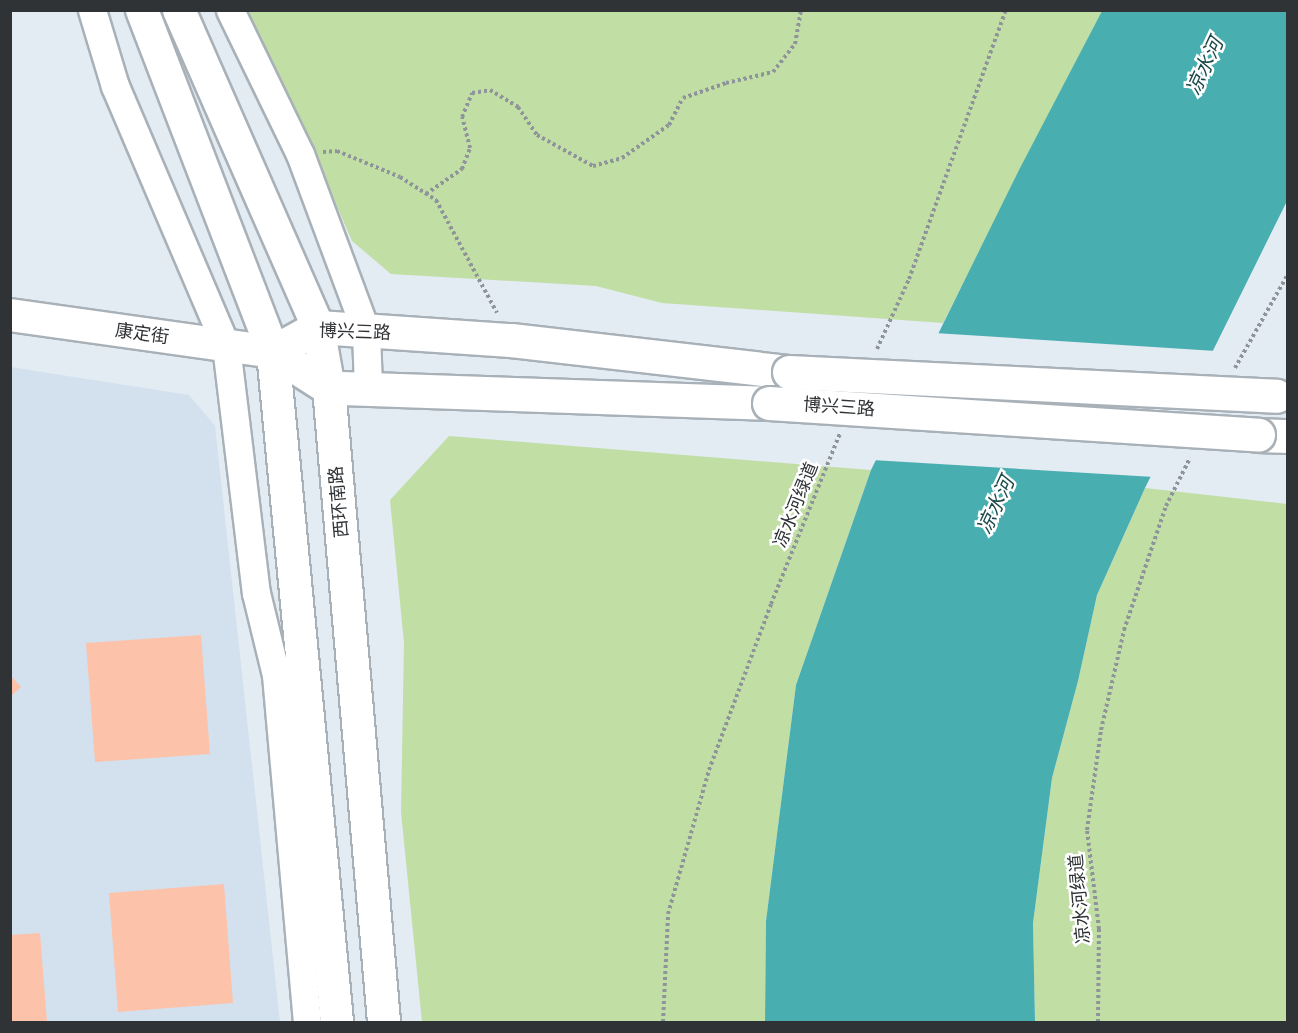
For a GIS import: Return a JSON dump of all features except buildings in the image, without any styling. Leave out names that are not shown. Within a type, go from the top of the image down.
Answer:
[{"type":"main road","points":[[142,10],[273,352],[337,1023]]},
{"type":"main road","name":"西环南路","points":[[179,10],[318,327],[328,388],[384,1023]]},
{"type":"main road","name":"康定街","points":[[10,315],[273,352]]},
{"type":"main road","name":"博兴三路","points":[[273,352],[318,327],[511,340],[789,372],[1282,396]]},
{"type":"main road","points":[[273,352],[328,388]]},
{"type":"main road","name":"博兴三路","points":[[328,388],[770,403],[1273,435]]},
{"type":"street","points":[[92,10],[115,86],[226,346],[256,593],[276,675],[307,1023]]},
{"type":"street","points":[[230,10],[300,154],[366,331],[368,389]]},
{"type":"path","points":[[426,194],[462,169],[470,148],[462,117],[472,93],[490,90],[518,107],[537,135],[593,166],[622,158],[669,125],[683,98],[726,83],[773,72],[795,44],[801,10]]},
{"type":"path","points":[[875,355],[909,279],[1006,10]]},
{"type":"path","points":[[300,154],[337,151],[400,177],[436,200],[511,340]]},
{"type":"path","points":[[1235,369],[1287,274]]},
{"type":"path","name":"凉水河绿道","points":[[663,1023],[668,914],[708,770],[771,604],[841,431]]},
{"type":"path","name":"凉水河绿道","points":[[1098,1023],[1099,929],[1087,830],[1101,730],[1124,630],[1166,506],[1193,453]]},
{"type":"shaded area","points":[[10,367],[189,395],[215,426],[280,1022],[11,1022]]},
{"type":"green space","points":[[236,11],[1102,11],[943,323],[662,303],[596,286],[391,274],[352,241],[286,89]]},
{"type":"green space","points":[[449,436],[871,470],[796,685],[766,921],[765,1022],[422,1022],[401,812],[404,643],[390,500]]},
{"type":"green space","points":[[1145,488],[1287,504],[1287,1022],[1035,1022],[1033,923],[1052,778],[1078,681],[1097,595]]},
{"type":"water","name":"凉水河","points":[[1102,11],[1287,11],[1287,201],[1145,488],[1097,595],[1078,681],[1052,778],[1033,923],[1035,1022],[765,1022],[766,921],[796,685],[871,470],[1019,170]]},
{"type":"pier","points":[[935,333],[1216,351],[1154,477],[872,460]]}]
